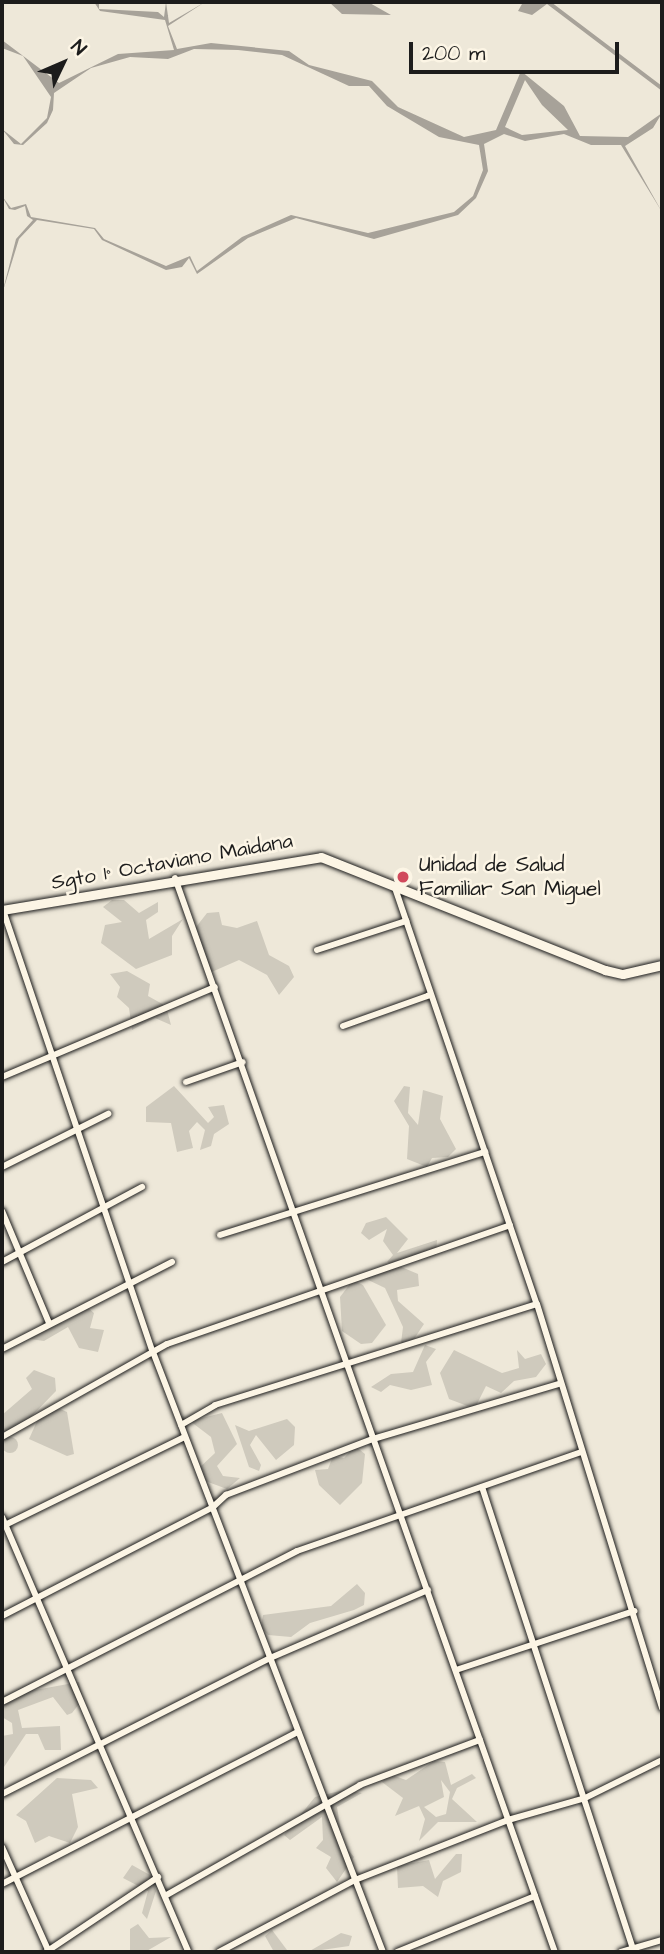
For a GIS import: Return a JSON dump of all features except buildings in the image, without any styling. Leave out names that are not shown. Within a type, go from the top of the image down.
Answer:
[{"type":"main road","name":"Sgto 1° Octaviano Maidana","points":[[2,910],[175,877],[321,857],[393,881],[605,970],[640,972],[662,965]]},
{"type":"street","points":[[175,877],[296,1208],[346,1366],[555,1952]]},
{"type":"street","points":[[393,881],[537,1304],[559,1384],[634,1611],[662,1708]]},
{"type":"street","points":[[2,910],[106,1203],[153,1352],[383,1952]]},
{"type":"street","points":[[317,950],[406,921]]},
{"type":"street","points":[[2,1077],[51,1051],[215,987]]},
{"type":"street","points":[[343,1026],[430,995]]},
{"type":"street","points":[[186,1082],[243,1062]]},
{"type":"street","points":[[2,1167],[108,1114]]},
{"type":"street","points":[[220,1235],[296,1208],[485,1152]]},
{"type":"street","points":[[2,1262],[106,1203],[142,1187]]},
{"type":"street","points":[[2,1210],[49,1324]]},
{"type":"street","points":[[2,1437],[153,1352],[320,1286],[510,1225]]},
{"type":"street","points":[[2,1349],[130,1281],[172,1262]]},
{"type":"street","points":[[181,1425],[215,1405],[537,1304]]},
{"type":"street","points":[[2,1616],[213,1507],[226,1494],[373,1439],[559,1384]]},
{"type":"street","points":[[5,1525],[185,1437]]},
{"type":"street","points":[[2,1702],[68,1671],[239,1579],[399,1513],[581,1452]]},
{"type":"street","points":[[482,1487],[633,1950]]},
{"type":"street","points":[[2,1517],[103,1746],[188,1952]]},
{"type":"street","points":[[2,1794],[103,1746],[270,1658],[428,1590]]},
{"type":"street","points":[[456,1670],[534,1641],[634,1611]]},
{"type":"street","points":[[2,1884],[298,1732]]},
{"type":"street","points":[[165,1896],[327,1803],[480,1740]]},
{"type":"street","points":[[219,1952],[355,1880],[509,1820],[585,1798],[662,1760]]},
{"type":"street","points":[[2,1847],[48,1952],[158,1877]]},
{"type":"street","points":[[397,1952],[535,1896]]},
{"type":"street","points":[[621,1952],[662,1940]]},
{"type":"shaded area","points":[[94,2],[99,2],[99,9],[158,12],[164,17],[166,2],[169,23],[205,2],[168,26],[177,49],[211,43],[289,51],[309,65],[372,81],[398,107],[464,137],[496,130],[521,71],[564,106],[580,136],[628,137],[662,113],[653,128],[625,146],[662,212],[621,145],[591,145],[564,134],[525,141],[504,134],[484,144],[488,171],[476,198],[458,215],[374,239],[296,218],[248,238],[197,274],[189,258],[182,267],[166,270],[102,240],[94,229],[37,220],[19,239],[2,294],[16,239],[33,220],[27,216],[25,206],[9,209],[2,196],[11,208],[26,204],[31,217],[95,228],[104,239],[166,266],[190,256],[197,271],[242,237],[291,215],[368,233],[454,212],[473,196],[483,170],[479,145],[439,137],[387,106],[369,86],[349,86],[282,55],[238,50],[194,49],[168,59],[130,57],[91,68],[54,93],[53,110],[47,123],[23,145],[14,144],[2,129],[21,144],[47,118],[51,97],[23,56],[2,48],[2,40],[59,83],[118,54],[174,50],[165,20],[100,11]],"holes":[[[525,80],[542,105],[568,130],[522,135],[505,127]]]},
{"type":"shaded area","points":[[329,2],[368,2],[391,15],[342,14]]},
{"type":"shaded area","points":[[551,2],[662,86],[662,91],[547,4],[532,15],[518,11],[522,4]]},
{"type":"shaded area","points":[[112,900],[124,900],[139,913],[158,902],[158,912],[146,920],[149,939],[183,919],[172,936],[172,955],[136,969],[101,943],[105,925],[122,922],[103,907]]},
{"type":"shaded area","points":[[219,912],[222,925],[237,928],[257,921],[269,955],[289,966],[294,977],[279,995],[267,975],[239,960],[207,974],[193,931],[207,913]]},
{"type":"shaded area","points":[[127,971],[150,984],[148,996],[166,1006],[171,1025],[155,1018],[132,1030],[129,1008],[117,997],[120,987],[110,974]]},
{"type":"shaded area","points":[[174,1086],[208,1123],[214,1117],[208,1107],[224,1105],[229,1124],[214,1134],[211,1146],[200,1150],[205,1130],[197,1122],[189,1131],[193,1148],[177,1152],[171,1123],[146,1122],[146,1107]]},
{"type":"shaded area","points":[[404,1086],[410,1087],[408,1113],[418,1125],[423,1090],[443,1096],[440,1119],[456,1149],[448,1157],[432,1158],[427,1167],[407,1159],[409,1126],[394,1101]]},
{"type":"shaded area","points":[[386,1217],[408,1239],[397,1253],[437,1240],[436,1255],[399,1266],[418,1274],[419,1286],[397,1290],[398,1301],[424,1324],[412,1342],[401,1343],[403,1327],[385,1288],[364,1278],[396,1266],[387,1262],[393,1255],[383,1241],[387,1229],[369,1240],[361,1233],[366,1223]]},
{"type":"shaded area","points":[[353,1280],[363,1285],[386,1325],[372,1343],[361,1344],[342,1331],[340,1297]]},
{"type":"shaded area","points":[[88,1308],[94,1313],[90,1328],[104,1330],[98,1352],[79,1348],[68,1327],[44,1341],[30,1339],[47,1318],[62,1323]]},
{"type":"shaded area","points":[[425,1345],[436,1349],[426,1362],[432,1385],[411,1390],[390,1385],[381,1392],[371,1387],[391,1374],[413,1372]]},
{"type":"shaded area","points":[[454,1350],[502,1373],[519,1368],[517,1350],[525,1359],[541,1354],[546,1364],[536,1377],[514,1381],[501,1393],[486,1386],[475,1408],[449,1399],[440,1373]]},
{"type":"shaded area","points":[[34,1370],[55,1378],[56,1391],[24,1424],[2,1432],[2,1415],[32,1389],[26,1378]]},
{"type":"shaded area","points":[[56,1407],[67,1412],[74,1454],[67,1456],[29,1439],[38,1419]]},
{"type":"shaded area","points":[[222,1413],[237,1444],[217,1466],[223,1476],[240,1478],[227,1489],[200,1479],[198,1469],[215,1453],[211,1437],[190,1421]]},
{"type":"shaded area","points":[[287,1419],[295,1427],[294,1445],[276,1460],[256,1435],[250,1445],[261,1465],[259,1471],[249,1467],[235,1425],[249,1431]]},
{"type":"shaded area","points":[[10,1437],[18,1445],[10,1453],[2,1445]]},
{"type":"shaded area","points":[[355,1446],[365,1454],[362,1483],[340,1505],[319,1485],[315,1470],[328,1469],[333,1456],[344,1458]]},
{"type":"shaded area","points":[[357,1584],[365,1593],[364,1605],[354,1610],[310,1623],[291,1637],[268,1635],[261,1627],[263,1615],[331,1606]]},
{"type":"shaded area","points":[[79,1682],[83,1699],[72,1713],[67,1715],[53,1697],[18,1710],[22,1728],[60,1726],[61,1750],[45,1750],[38,1734],[26,1734],[2,1770],[2,1736],[13,1734],[12,1723],[2,1717],[2,1696]]},
{"type":"shaded area","points":[[434,1761],[445,1762],[451,1785],[472,1774],[476,1778],[457,1788],[452,1799],[477,1822],[438,1822],[419,1841],[425,1819],[419,1806],[395,1816],[403,1798],[382,1782],[389,1774],[406,1780]],"holes":[[[441,1780],[450,1792],[446,1814],[436,1817],[424,1807],[444,1797]]]},
{"type":"shaded area","points":[[57,1778],[91,1780],[98,1788],[72,1794],[78,1827],[70,1843],[49,1836],[35,1843],[26,1821],[16,1815]]},
{"type":"shaded area","points":[[344,1790],[362,1793],[337,1807],[343,1844],[354,1857],[337,1882],[326,1868],[331,1857],[316,1848],[323,1840],[322,1817],[290,1840],[284,1835],[315,1797]]},
{"type":"shaded area","points":[[456,1854],[462,1854],[461,1872],[443,1881],[438,1897],[423,1886],[398,1888],[397,1866],[429,1860],[435,1879]]},
{"type":"shaded area","points":[[132,1865],[150,1875],[156,1891],[147,1919],[142,1913],[148,1891],[123,1878]]},
{"type":"shaded area","points":[[138,1924],[149,1938],[171,1937],[145,1952],[130,1952],[130,1929]]},
{"type":"shaded area","points":[[272,1930],[287,1950],[301,1952],[274,1952],[265,1936]]},
{"type":"shaded area","points":[[341,1933],[352,1936],[349,1946],[308,1952]]},
{"type":"place","name":"Unidad de Salud Familiar San Miguel","points":[[403,877]]}]
